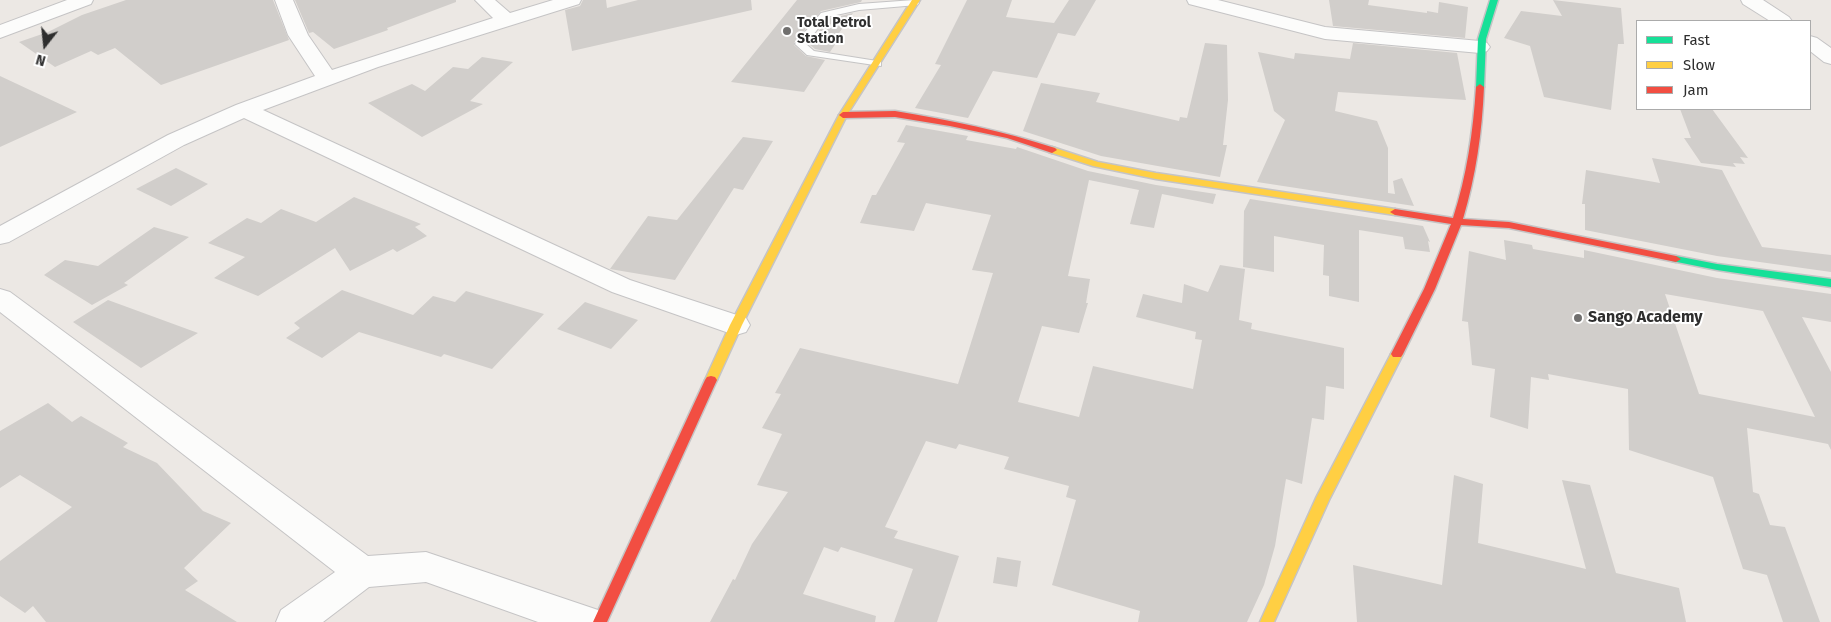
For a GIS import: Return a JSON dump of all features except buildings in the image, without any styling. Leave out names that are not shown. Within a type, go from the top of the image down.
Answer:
[{"type":"main road","points":[[1267,622],[1331,480],[1403,342],[1459,222],[1469,186],[1477,141],[1480,103],[1480,48],[1488,12],[1494,0]]},
{"type":"main road","points":[[600,622],[736,325],[843,115],[915,2]]},
{"type":"main road","points":[[843,115],[894,114],[950,123],[1009,136],[1096,164],[1156,176],[1459,222],[1509,224],[1716,267],[1831,283]]},
{"type":"street","points":[[0,32],[84,0]]},
{"type":"street","points":[[284,0],[298,35],[328,80]]},
{"type":"street","points":[[484,0],[505,19]]},
{"type":"street","points":[[0,236],[176,140],[244,110],[371,63],[505,19],[572,0]]},
{"type":"street","points":[[1196,0],[1257,7],[1325,33],[1480,48]]},
{"type":"street","points":[[1750,0],[1780,20]]},
{"type":"street","points":[[1811,43],[1831,58]]},
{"type":"street","points":[[244,110],[621,286],[736,325]]},
{"type":"street","points":[[0,298],[362,572]]},
{"type":"street","points":[[294,622],[362,572],[426,567],[585,622]]},
{"type":"lane","points":[[876,64],[811,53],[800,44],[824,15],[859,6],[915,2]]},
{"type":"traffic: fast","points":[[1480,87],[1482,39],[1494,0]]},
{"type":"traffic: fast","points":[[1676,259],[1717,267],[1831,283]]},
{"type":"traffic: slow","points":[[711,380],[736,325],[843,115],[916,0]]},
{"type":"traffic: slow","points":[[1052,150],[1096,164],[1156,176],[1395,212]]},
{"type":"traffic: slow","points":[[1267,622],[1323,498],[1397,354]]},
{"type":"traffic: jam","points":[[1397,354],[1430,289],[1456,226],[1473,160],[1478,125],[1480,87]]},
{"type":"traffic: jam","points":[[843,115],[895,114],[950,123],[1009,136],[1052,150]]},
{"type":"traffic: jam","points":[[1395,212],[1459,222],[1509,225],[1676,259]]},
{"type":"traffic: jam","points":[[600,622],[711,380]]},
{"type":"place","name":"Total Petrol Station","points":[[787,31]]},
{"type":"place","name":"Sango Academy","points":[[1578,318]]}]
